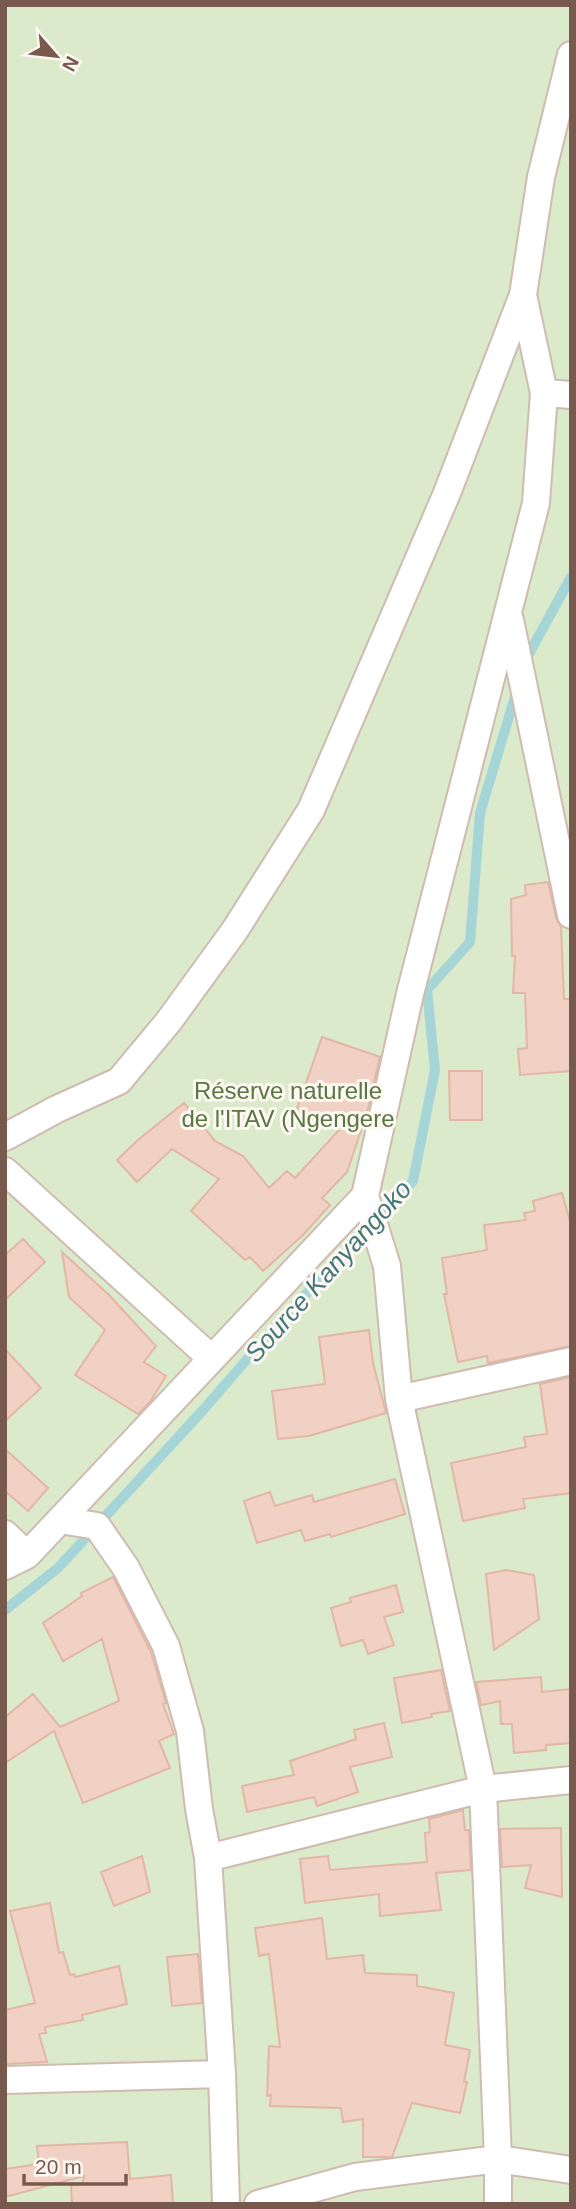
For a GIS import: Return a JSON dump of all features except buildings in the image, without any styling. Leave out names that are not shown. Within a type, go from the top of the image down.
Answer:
[{"type":"street","points":[[5,1137],[57,1109],[119,1081],[169,1021],[235,930],[312,810],[447,493],[523,295],[541,177],[571,55]]},
{"type":"street","points":[[498,2204],[483,1789],[399,1399],[387,1266],[365,1196],[410,994],[536,503],[544,393],[523,295]]},
{"type":"street","points":[[544,393],[571,395]]},
{"type":"street","points":[[509,615],[565,865],[571,915]]},
{"type":"street","points":[[5,1171],[211,1358]]},
{"type":"street","points":[[5,1534],[16,1560],[60,1520],[365,1196]]},
{"type":"street","points":[[399,1399],[571,1361]]},
{"type":"street","points":[[60,1520],[97,1526],[126,1568],[166,1646],[190,1731],[208,1858],[222,2074],[226,2204]]},
{"type":"street","points":[[208,1858],[483,1789],[571,1780]]},
{"type":"street","points":[[5,2080],[222,2074]]},
{"type":"street","points":[[258,2204],[355,2177],[498,2159],[571,2170]]},
{"type":"green space","name":"Réserve naturelle de l'ITAV (Ngengere","points":[[5,5],[571,5],[571,2204],[5,2204]]},
{"type":"waterway","name":"Source Kanyangoko","points":[[525,661],[571,577]]},
{"type":"waterway","name":"Source Kanyangoko","points":[[5,1610],[58,1568],[204,1409],[275,1327],[413,1181],[435,1070],[427,990],[470,942],[480,813],[517,690]]}]
